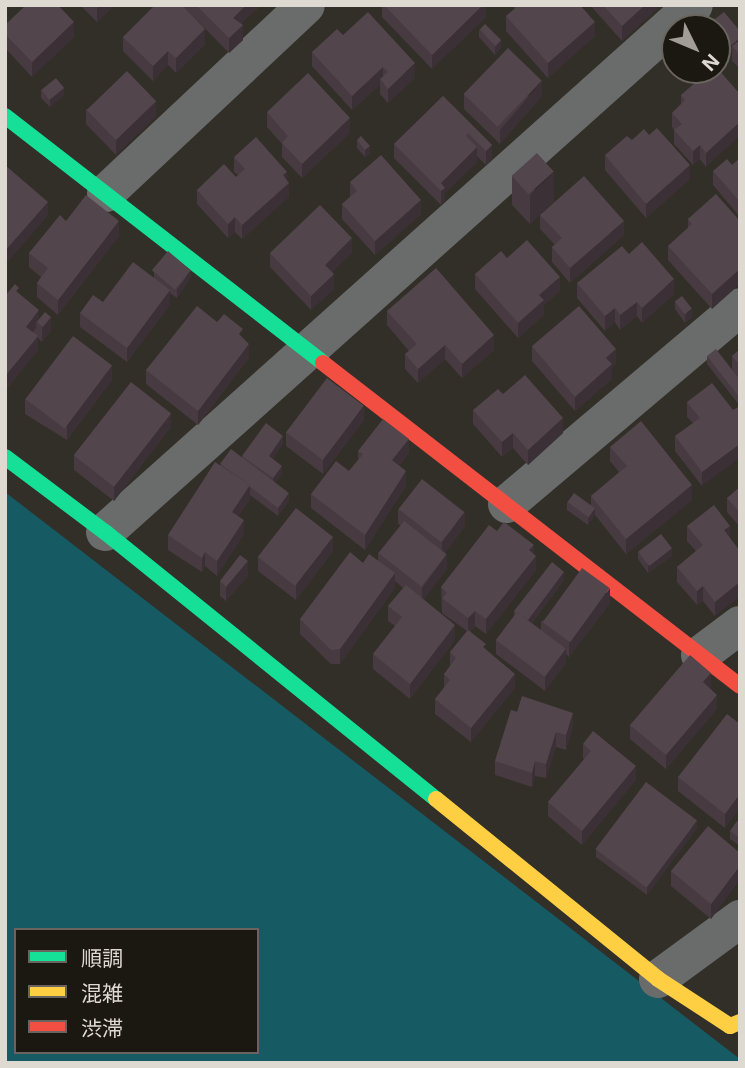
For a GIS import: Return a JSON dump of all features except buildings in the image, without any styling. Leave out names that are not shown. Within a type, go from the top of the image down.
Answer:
[{"type":"street","points":[[106,193],[306,5]]},
{"type":"street","points":[[105,532],[312,350],[694,5]]},
{"type":"street","points":[[5,116],[312,350],[740,686]]},
{"type":"street","points":[[508,504],[740,307]]},
{"type":"street","points":[[5,457],[105,532],[658,979],[730,1026],[740,1022]]},
{"type":"street","points":[[700,655],[740,625]]},
{"type":"street","points":[[658,979],[740,919]]},
{"type":"water","points":[[5,492],[740,1059],[740,1063],[5,1063]]},
{"type":"traffic: fast","points":[[5,116],[323,363]]},
{"type":"traffic: fast","points":[[5,457],[105,532],[436,799]]},
{"type":"traffic: slow","points":[[436,799],[658,979],[730,1026],[740,1022]]},
{"type":"traffic: jam","points":[[323,363],[740,686]]}]
